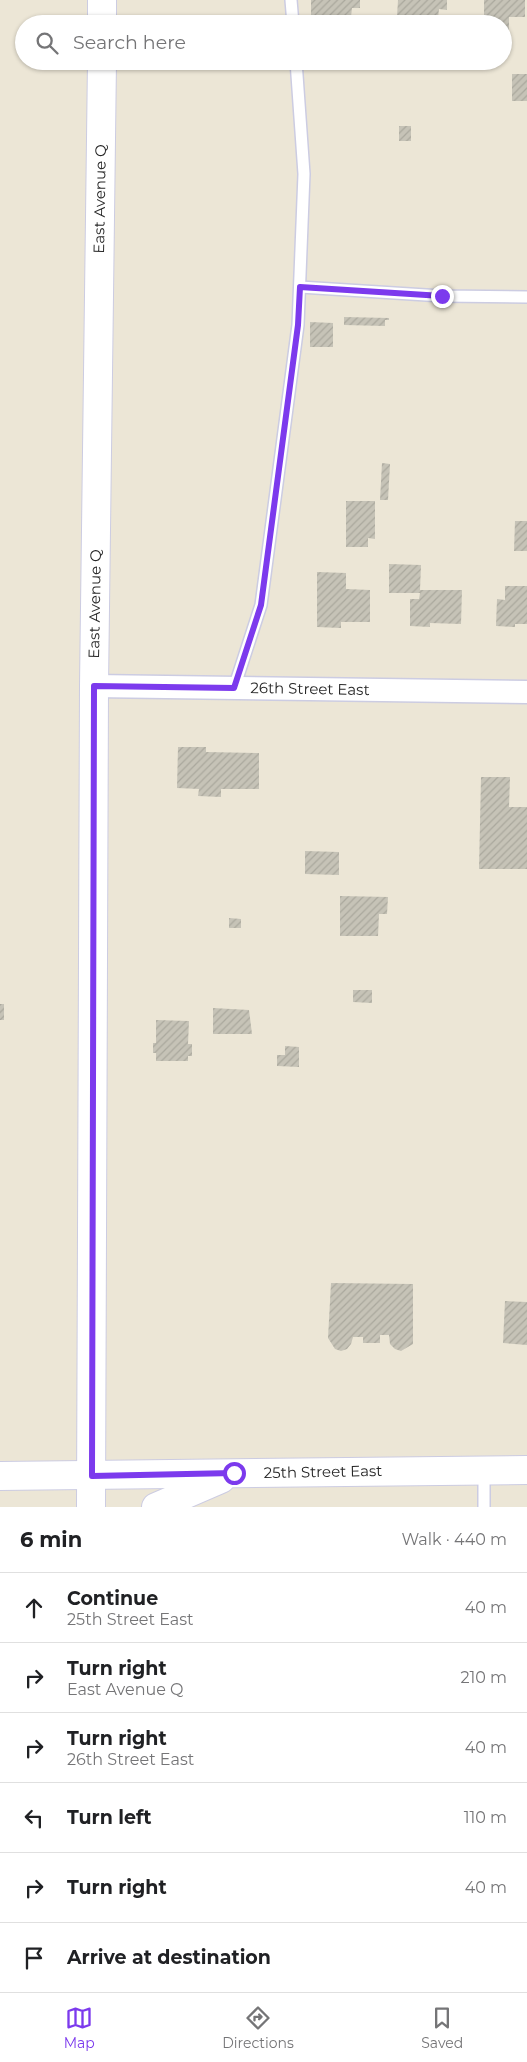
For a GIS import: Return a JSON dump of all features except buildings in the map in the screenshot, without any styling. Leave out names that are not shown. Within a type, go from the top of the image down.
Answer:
[{"type":"main road","points":[[102,0],[102,15]]},
{"type":"main road","name":"East Avenue Q","points":[[91,1507],[94,686],[102,70]]},
{"type":"main road","name":"25th Street East","points":[[0,1476],[527,1470]]},
{"type":"main road","points":[[156,1507],[234,1473]]},
{"type":"street","name":"26th Street East","points":[[94,686],[527,692]]},
{"type":"lane","points":[[291,0],[293,15]]},
{"type":"lane","points":[[234,688],[261,605],[298,325],[304,174],[297,70]]},
{"type":"lane","points":[[300,287],[442,296],[527,297]]},
{"type":"lane","points":[[484,1471],[484,1507]]},
{"type":"route","points":[[234,1473],[92,1476],[94,686],[234,688],[261,605],[298,325],[300,287],[442,296]]}]
